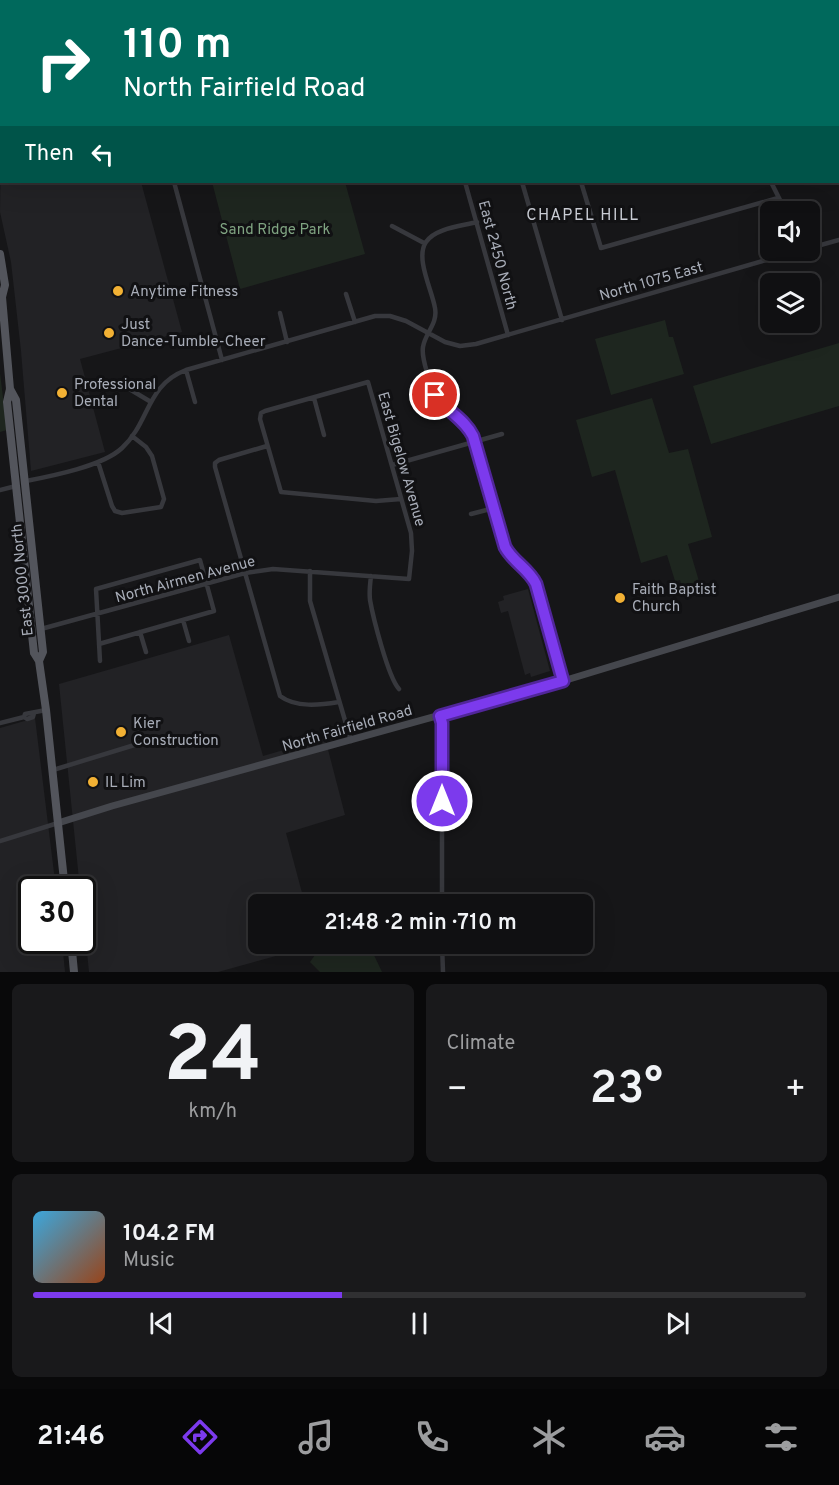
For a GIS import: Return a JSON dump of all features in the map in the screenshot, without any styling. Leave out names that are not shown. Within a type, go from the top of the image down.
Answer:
[{"type":"main road","name":"East 3000 North","points":[[0,254],[5,285],[1,296],[10,392],[7,402],[34,652],[39,661],[46,710],[64,876]]},
{"type":"main road","name":"East 3000 North","points":[[10,392],[16,400],[26,481],[43,652],[39,661]]},
{"type":"main road","points":[[16,486],[21,493],[31,569],[35,579]]},
{"type":"main road","name":"North Fairfield Road","points":[[58,823],[563,681],[839,597]]},
{"type":"main road","points":[[72,954],[74,972]]},
{"type":"street","points":[[174,183],[222,360]]},
{"type":"street","name":"East 2450 North","points":[[465,183],[508,335]]},
{"type":"street","points":[[522,183],[562,320]]},
{"type":"street","points":[[581,183],[601,248],[778,198]]},
{"type":"street","points":[[771,183],[780,201]]},
{"type":"street","points":[[477,222],[440,232],[430,236],[424,243],[422,261],[436,309],[436,320],[423,350],[432,385],[440,402],[467,426],[475,442],[508,553],[532,575],[536,584],[563,681]]},
{"type":"street","points":[[392,226],[424,243]]},
{"type":"street","points":[[820,245],[839,240]]},
{"type":"street","name":"North 1075 East","points":[[26,481],[98,462],[117,452],[132,436],[160,386],[171,376],[186,370],[375,316],[390,316],[406,321],[445,342],[460,346],[476,344],[763,261]]},
{"type":"street","points":[[346,294],[355,322]]},
{"type":"street","points":[[280,313],[287,342]]},
{"type":"street","points":[[186,370],[195,402]]},
{"type":"street","name":"East Bigelow Avenue","points":[[314,398],[368,382],[412,544],[409,579]]},
{"type":"street","points":[[121,384],[151,402]]},
{"type":"street","points":[[324,435],[314,398],[265,411],[260,416],[281,492],[376,501],[401,499]]},
{"type":"street","points":[[392,465],[502,434]]},
{"type":"street","points":[[98,462],[112,506],[116,511],[122,513],[157,509],[164,504],[152,456],[146,447],[132,436]]},
{"type":"street","points":[[267,446],[215,462],[215,467],[280,696],[283,699],[311,705],[339,702]]},
{"type":"street","points":[[0,490],[16,486]]},
{"type":"street","points":[[471,514],[494,507]]},
{"type":"street","points":[[99,644],[214,611],[200,561],[96,589],[98,615],[99,644],[100,661]]},
{"type":"street","name":"North Airmen Avenue","points":[[41,629],[245,573],[273,568],[409,579]]},
{"type":"street","points":[[310,571],[310,601],[351,741]]},
{"type":"street","points":[[371,576],[370,602],[392,678],[399,689]]},
{"type":"street","points":[[183,620],[189,640]]},
{"type":"street","points":[[140,632],[146,652]]},
{"type":"street","points":[[0,723],[24,717],[25,714],[46,710]]},
{"type":"street","points":[[440,716],[442,723],[442,894]]},
{"type":"street","points":[[53,770],[141,743]]},
{"type":"street","name":"North Fairfield Road","points":[[0,841],[58,823]]},
{"type":"street","points":[[442,954],[443,972]]},
{"type":"shaded area","points":[[0,183],[141,183],[182,332],[80,359],[105,452],[31,471],[11,262],[0,212]]},
{"type":"shaded area","points":[[528,589],[550,671],[531,677],[530,673],[525,675],[508,611],[501,613],[498,602],[504,600],[503,596]]},
{"type":"shaded area","points":[[229,635],[263,756],[325,738],[345,815],[286,833],[302,894],[248,894],[248,954],[283,954],[218,972],[89,972],[87,954],[96,954],[96,876],[79,876],[59,684]]},
{"type":"shaded area","points":[[35,718],[54,876],[18,876],[18,954],[63,954],[65,972],[0,972],[0,728]]},
{"type":"green space","name":"Sand Ridge Park","points":[[212,183],[345,183],[365,254],[240,289]]},
{"type":"green space","points":[[665,320],[669,337],[673,337],[684,374],[611,395],[595,339]]},
{"type":"green space","points":[[839,343],[839,406],[711,444],[693,386]]},
{"type":"green space","points":[[0,373],[7,430],[0,432]]},
{"type":"green space","points":[[652,398],[669,453],[688,449],[712,537],[688,544],[701,588],[683,593],[680,580],[675,581],[667,555],[641,563],[615,470],[592,477],[576,420]]},
{"type":"green space","points":[[373,954],[382,972],[320,972],[310,962],[315,955]]},
{"type":"place","name":"Anytime Fitness","points":[[118,291]]},
{"type":"place","name":"Just Dance-Tumble-Cheer","points":[[109,333]]},
{"type":"place","name":"Professional Dental","points":[[62,393]]},
{"type":"place","name":"Faith Baptist Church","points":[[620,598]]},
{"type":"place","name":"Kier Construction","points":[[121,732]]},
{"type":"place","name":"IL Lim","points":[[93,782]]},
{"type":"district","name":"CHAPEL HILL","points":[[583,214]]},
{"type":"route","points":[[435,395],[446,409],[462,420],[473,436],[505,547],[513,559],[532,575],[536,584],[563,681],[440,716],[442,723],[442,801]]}]
